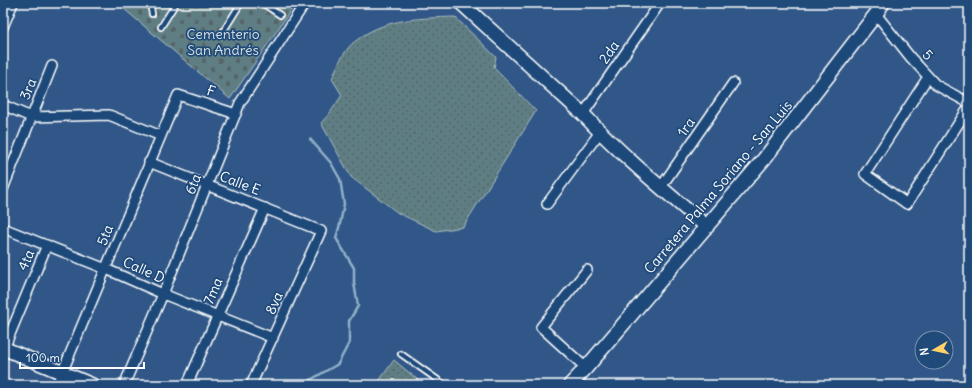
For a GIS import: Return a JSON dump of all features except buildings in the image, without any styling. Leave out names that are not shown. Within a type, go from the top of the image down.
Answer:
[{"type":"main road","points":[[461,3],[583,114],[600,132],[707,227]]},
{"type":"main road","name":"Carretera Palma Soriano - San Luis","points":[[570,385],[764,159],[879,9]]},
{"type":"main road","points":[[3,350],[92,385]]},
{"type":"street","points":[[3,27],[13,3]]},
{"type":"street","name":"6ta","points":[[124,385],[163,294],[240,103],[305,3]]},
{"type":"street","name":"2da","points":[[583,114],[657,4]]},
{"type":"street","name":"5","points":[[879,9],[910,58],[928,77],[936,85],[969,103]]},
{"type":"street","name":"3ra","points":[[3,189],[52,66]]},
{"type":"street","points":[[928,77],[865,174],[907,204],[969,107]]},
{"type":"street","name":"1ra","points":[[661,187],[733,83]]},
{"type":"street","name":"F","points":[[178,95],[236,114]]},
{"type":"street","name":"5ta","points":[[57,385],[178,95]]},
{"type":"street","points":[[3,105],[31,117],[109,115],[161,136]]},
{"type":"street","points":[[547,204],[600,132]]},
{"type":"street","name":"Calle E","points":[[149,162],[321,231]]},
{"type":"street","name":"7ma","points":[[187,385],[264,208]]},
{"type":"street","name":"Calle D","points":[[3,228],[273,338]]},
{"type":"street","name":"8va","points":[[251,385],[321,231]]},
{"type":"street","name":"4ta","points":[[3,350],[47,245]]},
{"type":"street","points":[[586,368],[541,327],[587,270]]},
{"type":"lane","points":[[150,3],[152,14]]},
{"type":"lane","points":[[161,27],[176,3]]},
{"type":"lane","points":[[221,35],[242,3]]},
{"type":"lane","points":[[262,3],[280,15]]},
{"type":"lane","points":[[401,354],[445,385]]},
{"type":"green space","name":"Cementerio San Andrés","points":[[117,3],[296,3],[230,99]]},
{"type":"green space","points":[[455,17],[496,57],[494,68],[536,111],[463,227],[436,231],[398,213],[351,177],[321,123],[342,95],[332,79],[337,67],[350,46],[361,37],[383,26],[406,20]]},
{"type":"green space","points":[[394,360],[418,380],[414,385],[376,385]]},
{"type":"waterway","points":[[304,385],[338,364],[349,343],[349,321],[358,306],[354,283],[354,268],[336,238],[344,204],[340,179],[331,163],[310,139]]}]
